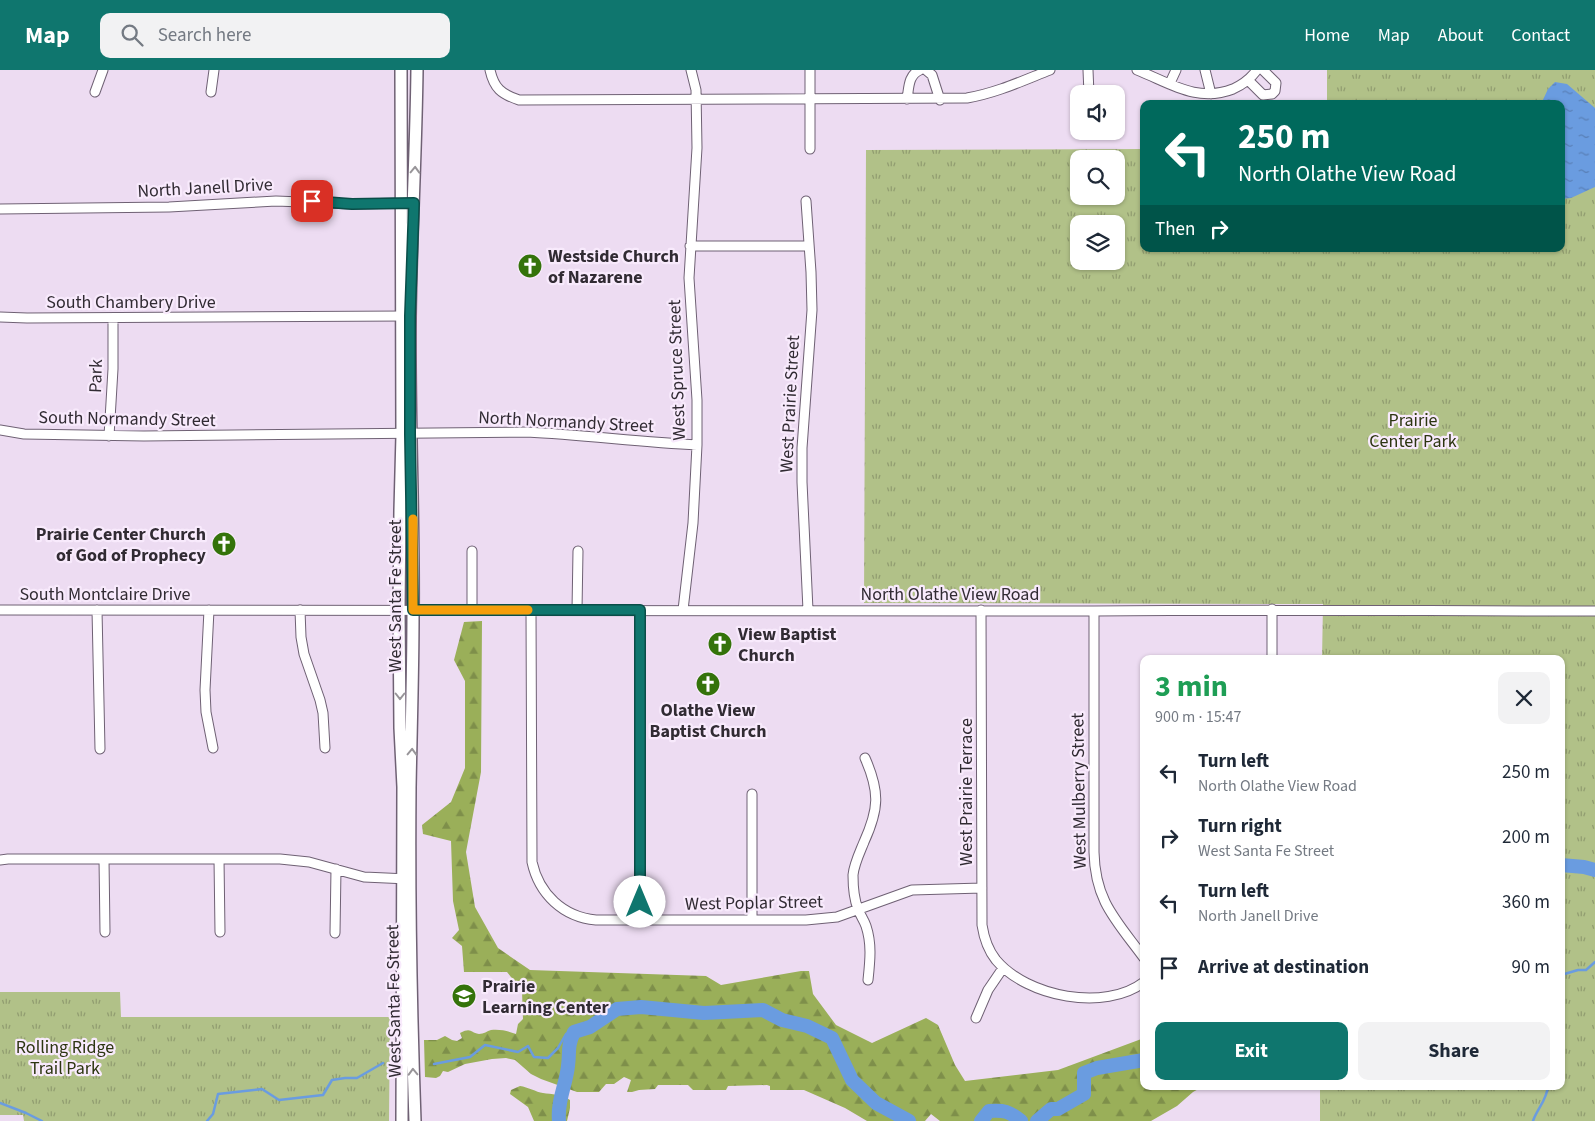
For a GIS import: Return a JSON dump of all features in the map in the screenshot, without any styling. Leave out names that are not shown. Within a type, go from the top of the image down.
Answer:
[{"type":"street","points":[[96,92],[103,70]]},
{"type":"street","points":[[211,92],[214,70]]},
{"type":"street","name":"West Santa Fe Street","points":[[401,70],[402,203],[406,316],[406,434],[413,610],[402,1121]]},
{"type":"street","name":"West Santa Fe Street","points":[[406,316],[414,203],[416,70]]},
{"type":"street","points":[[490,70],[493,82],[498,88],[506,96],[519,100],[940,100],[985,95],[1050,70]]},
{"type":"street","name":"West Spruce Street","points":[[683,610],[693,523],[697,444],[697,400],[689,278],[696,148],[696,100],[691,70]]},
{"type":"street","points":[[810,70],[810,149]]},
{"type":"street","points":[[907,100],[911,78],[916,71],[920,70]]},
{"type":"street","points":[[926,70],[932,75],[940,100]]},
{"type":"street","points":[[1088,70],[1089,85]]},
{"type":"street","points":[[1138,70],[1190,92],[1211,94],[1240,86],[1257,70]]},
{"type":"street","points":[[1170,84],[1176,70]]},
{"type":"street","points":[[1206,70],[1211,94]]},
{"type":"street","points":[[1248,80],[1263,95],[1272,94],[1276,83],[1263,70]]},
{"type":"street","name":"North Janell Drive","points":[[0,209],[192,207],[276,201],[352,204],[414,203]]},
{"type":"street","name":"West Prairie Street","points":[[806,201],[812,310],[802,448],[808,610]]},
{"type":"street","points":[[690,246],[809,246]]},
{"type":"street","name":"South Chambery Drive","points":[[0,317],[263,318],[406,316]]},
{"type":"street","name":"Park","points":[[109,436],[113,369],[113,318]]},
{"type":"street","name":"South Normandy Street","points":[[0,430],[24,434],[253,436]]},
{"type":"street","name":"North Normandy Street","points":[[253,436],[527,432],[575,434],[646,442],[697,444]]},
{"type":"street","name":"West Santa Fe Street","points":[[406,434],[400,510],[400,610],[414,1121]]},
{"type":"street","points":[[472,551],[472,610]]},
{"type":"street","points":[[577,610],[578,551]]},
{"type":"street","points":[[1272,609],[1272,655]]},
{"type":"street","name":"North Olathe View Road","points":[[300,610],[1272,609],[1323,611],[1595,611]]},
{"type":"street","name":"South Montclaire Drive","points":[[0,610],[300,610]]},
{"type":"street","points":[[97,610],[100,750]]},
{"type":"street","points":[[209,610],[205,690],[206,712],[213,748]]},
{"type":"street","points":[[300,610],[304,654],[323,714],[324,748]]},
{"type":"street","name":"West Poplar Street","points":[[531,610],[532,852],[534,869],[539,883],[557,905],[575,915],[596,920],[806,920],[836,917],[912,890],[982,888]]},
{"type":"street","points":[[640,610],[640,920]]},
{"type":"street","name":"West Prairie Terrace","points":[[981,610],[982,925],[984,937],[992,954],[1003,968],[1028,984],[1062,995],[1086,999],[1099,998],[1123,993],[1140,984]]},
{"type":"street","name":"West Mulberry Street","points":[[1094,610],[1095,873],[1104,902],[1140,952]]},
{"type":"street","points":[[865,758],[874,778],[875,807],[872,824],[860,850],[853,873],[857,908],[866,926],[871,951],[868,980]]},
{"type":"street","points":[[752,794],[752,920]]},
{"type":"street","points":[[104,859],[105,932]]},
{"type":"street","points":[[219,859],[220,932]]},
{"type":"street","points":[[0,860],[295,860],[364,877],[406,879]]},
{"type":"street","points":[[335,933],[336,869]]},
{"type":"street","points":[[976,1018],[988,990],[1003,968]]},
{"type":"green space","name":"Prairie Center Park","points":[[1327,70],[1595,70],[1595,1121],[1320,1121],[1320,1090],[1565,1090],[1565,655],[1322,655],[1323,604],[864,603],[866,150],[1140,149],[1140,252],[1565,252],[1565,100],[1327,100]]},
{"type":"green space","points":[[482,621],[481,772],[466,852],[475,907],[498,948],[530,970],[706,976],[721,985],[809,971],[813,994],[836,1025],[872,1043],[926,1018],[938,1025],[955,1065],[965,1081],[1058,1070],[1140,1039],[1140,1090],[1197,1090],[1177,1106],[1151,1121],[940,1121],[931,1114],[925,1121],[867,1121],[845,1108],[804,1090],[770,1090],[770,1086],[767,1085],[728,1086],[726,1090],[693,1090],[688,1085],[658,1085],[655,1089],[627,1092],[631,1080],[624,1077],[614,1084],[606,1084],[599,1092],[577,1092],[541,1079],[531,1074],[515,1060],[506,1058],[465,1064],[448,1072],[443,1071],[436,1078],[425,1077],[424,1040],[437,1040],[445,1036],[457,1041],[462,1038],[460,1033],[467,1030],[479,1034],[498,1030],[516,1034],[518,1024],[523,1019],[522,991],[507,972],[464,972],[462,946],[452,938],[459,930],[453,901],[451,841],[423,834],[422,825],[451,802],[465,768],[465,681],[454,660],[464,622]]},
{"type":"green space","name":"Rolling Ridge Trail Park","points":[[0,992],[120,992],[121,1017],[390,1017],[389,1121],[24,1121],[23,1115],[0,1115]]},
{"type":"green space","points":[[520,1086],[570,1100],[567,1121],[534,1121],[528,1107],[510,1094],[511,1090]]},
{"type":"water","points":[[1555,82],[1567,84],[1595,108],[1595,187],[1571,198],[1565,199],[1565,100],[1543,100],[1548,89]]},
{"type":"waterway","points":[[1565,865],[1595,870]]},
{"type":"waterway","points":[[1565,974],[1586,970],[1595,962]]},
{"type":"waterway","points":[[559,1121],[560,1100],[574,1032],[590,1027],[617,1009],[641,1007],[704,1013],[763,1010],[782,1020],[807,1026],[832,1038],[852,1080],[876,1103],[909,1121]]},
{"type":"waterway","points":[[434,1064],[470,1057],[485,1045],[518,1052],[528,1046],[534,1057],[548,1058],[558,1048],[566,1034],[574,1032]]},
{"type":"waterway","points":[[1037,1121],[1051,1109],[1058,1109],[1084,1094],[1084,1073],[1097,1068],[1140,1061]]},
{"type":"waterway","points":[[207,1121],[213,1114],[218,1094],[262,1089],[279,1100],[323,1095],[332,1080],[357,1078],[383,1063]]},
{"type":"waterway","points":[[1533,1121],[1547,1090]]},
{"type":"waterway","points":[[0,1103],[42,1121]]},
{"type":"waterway","points":[[981,1121],[989,1111],[1010,1113],[1021,1121]]},
{"type":"slow traffic","points":[[413,519],[413,610],[528,610]]},
{"type":"place","name":"Westside Church of Nazarene","points":[[530,266]]},
{"type":"place","name":"Prairie Center Church of God of Prophecy","points":[[224,544]]},
{"type":"place","name":"View Baptist Church","points":[[720,644]]},
{"type":"place","name":"Olathe View Baptist Church","points":[[708,684]]},
{"type":"place","name":"Prairie Learning Center","points":[[464,996]]},
{"type":"route","points":[[312,201],[352,204],[414,203],[410,316],[413,610],[640,610],[640,902]]}]
